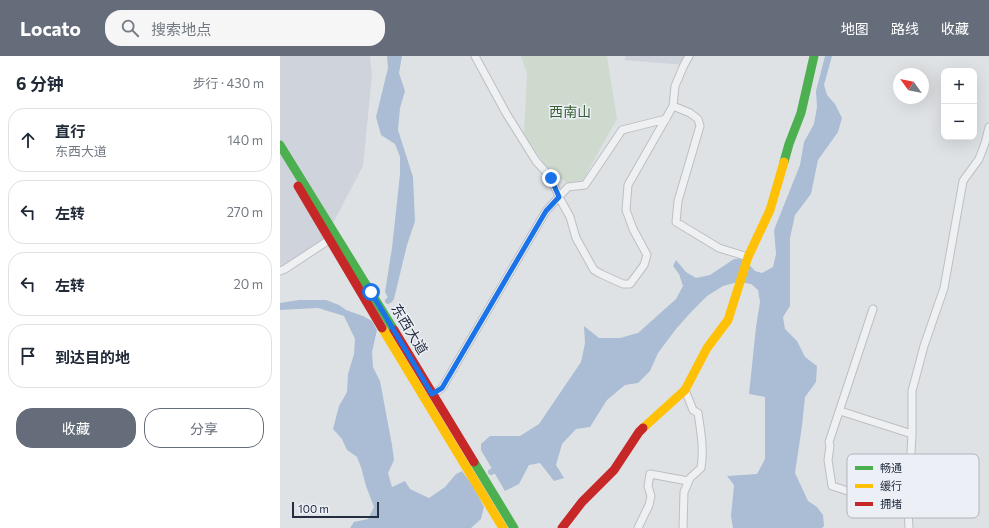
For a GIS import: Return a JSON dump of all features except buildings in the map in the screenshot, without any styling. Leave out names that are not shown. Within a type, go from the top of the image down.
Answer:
[{"type":"main road","points":[[562,528],[582,502],[614,470],[640,432],[685,390],[707,348],[728,320],[748,257],[770,210],[789,144],[801,113],[814,56]]},
{"type":"main road","name":"东西大道","points":[[280,145],[514,528]]},
{"type":"main road","name":"东西大道","points":[[280,157],[503,528]]},
{"type":"street","points":[[475,56],[506,113],[536,161],[551,178],[570,217],[576,238],[594,270],[623,284],[630,284],[644,265],[647,255],[632,229],[626,210],[628,185],[673,106],[675,86],[689,56]]},
{"type":"street","points":[[673,106],[698,119],[700,126],[678,202],[676,222],[719,248],[748,257]]},
{"type":"street","points":[[432,394],[442,388],[546,211],[568,187],[586,185],[622,130],[666,119]]},
{"type":"street","points":[[911,454],[912,391],[924,346],[944,288],[963,181],[979,159],[985,144],[989,127]]},
{"type":"street","points":[[280,271],[329,240]]},
{"type":"street","points":[[847,491],[832,486],[828,460],[830,446],[829,442],[873,309]]},
{"type":"street","points":[[683,528],[684,492],[690,478],[701,468],[702,436],[698,413],[693,410],[685,390]]},
{"type":"street","points":[[840,411],[912,434]]},
{"type":"street","points":[[638,528],[650,506],[651,496],[648,486],[650,474],[688,481]]},
{"type":"street","points":[[908,518],[909,528]]},
{"type":"shaded area","points":[[280,56],[370,56],[372,75],[363,166],[322,244],[280,271]]},
{"type":"shaded area","points":[[626,56],[689,56],[684,65],[624,60]]},
{"type":"green space","name":"西南山","points":[[521,56],[607,56],[617,119],[583,180],[567,183],[545,165],[524,133],[527,74]]},
{"type":"water","points":[[387,56],[402,56],[399,73],[405,91],[400,108],[398,130],[413,177],[415,221],[407,245],[394,299],[391,303],[385,292],[392,248],[400,174],[400,157],[395,144],[381,135],[376,117],[388,68]]},
{"type":"water","points":[[825,56],[832,56],[824,85],[827,95],[835,104],[842,118],[838,132],[818,160],[811,194],[795,215],[790,238],[790,306],[783,317],[785,329],[797,341],[805,357],[817,366],[816,382],[805,397],[795,473],[808,501],[817,507],[823,515],[824,526],[822,528],[733,528],[731,516],[734,485],[727,476],[757,474],[765,459],[765,397],[749,394],[760,302],[758,290],[751,284],[738,282],[723,286],[707,296],[676,329],[658,353],[650,371],[638,383],[625,385],[607,400],[590,427],[576,429],[562,444],[556,465],[564,478],[554,481],[540,463],[529,465],[519,484],[505,491],[481,450],[481,444],[490,436],[520,436],[539,424],[581,362],[585,343],[584,326],[599,338],[620,338],[638,333],[676,299],[683,286],[679,274],[673,266],[676,260],[686,272],[696,278],[710,275],[734,259],[744,259],[755,271],[762,273],[773,267],[776,254],[774,230],[800,165],[804,142],[814,124],[817,107],[816,91]]},
{"type":"water","points":[[299,300],[326,300],[372,321],[377,330],[372,352],[373,367],[380,381],[394,460],[388,473],[392,487],[405,481],[410,489],[429,498],[445,487],[456,474],[462,471],[473,486],[484,507],[481,519],[471,528],[350,528],[354,522],[368,519],[374,507],[357,457],[347,450],[342,439],[333,429],[339,406],[347,392],[348,374],[354,354],[355,339],[344,316],[318,308],[280,310],[280,303]]},
{"type":"traffic: fast","points":[[784,162],[801,113],[814,56]]},
{"type":"traffic: fast","points":[[280,145],[394,330]]},
{"type":"traffic: fast","points":[[474,462],[514,528]]},
{"type":"traffic: slow","points":[[643,428],[685,390],[707,348],[728,320],[748,257],[770,210],[784,162]]},
{"type":"traffic: slow","points":[[382,328],[503,528]]},
{"type":"traffic: jam","points":[[298,186],[382,328]]},
{"type":"traffic: jam","points":[[394,330],[474,462]]},
{"type":"traffic: jam","points":[[562,528],[582,502],[614,470],[643,428]]},
{"type":"route","points":[[371,292],[432,394],[442,388],[546,211],[559,197],[551,178]]}]
